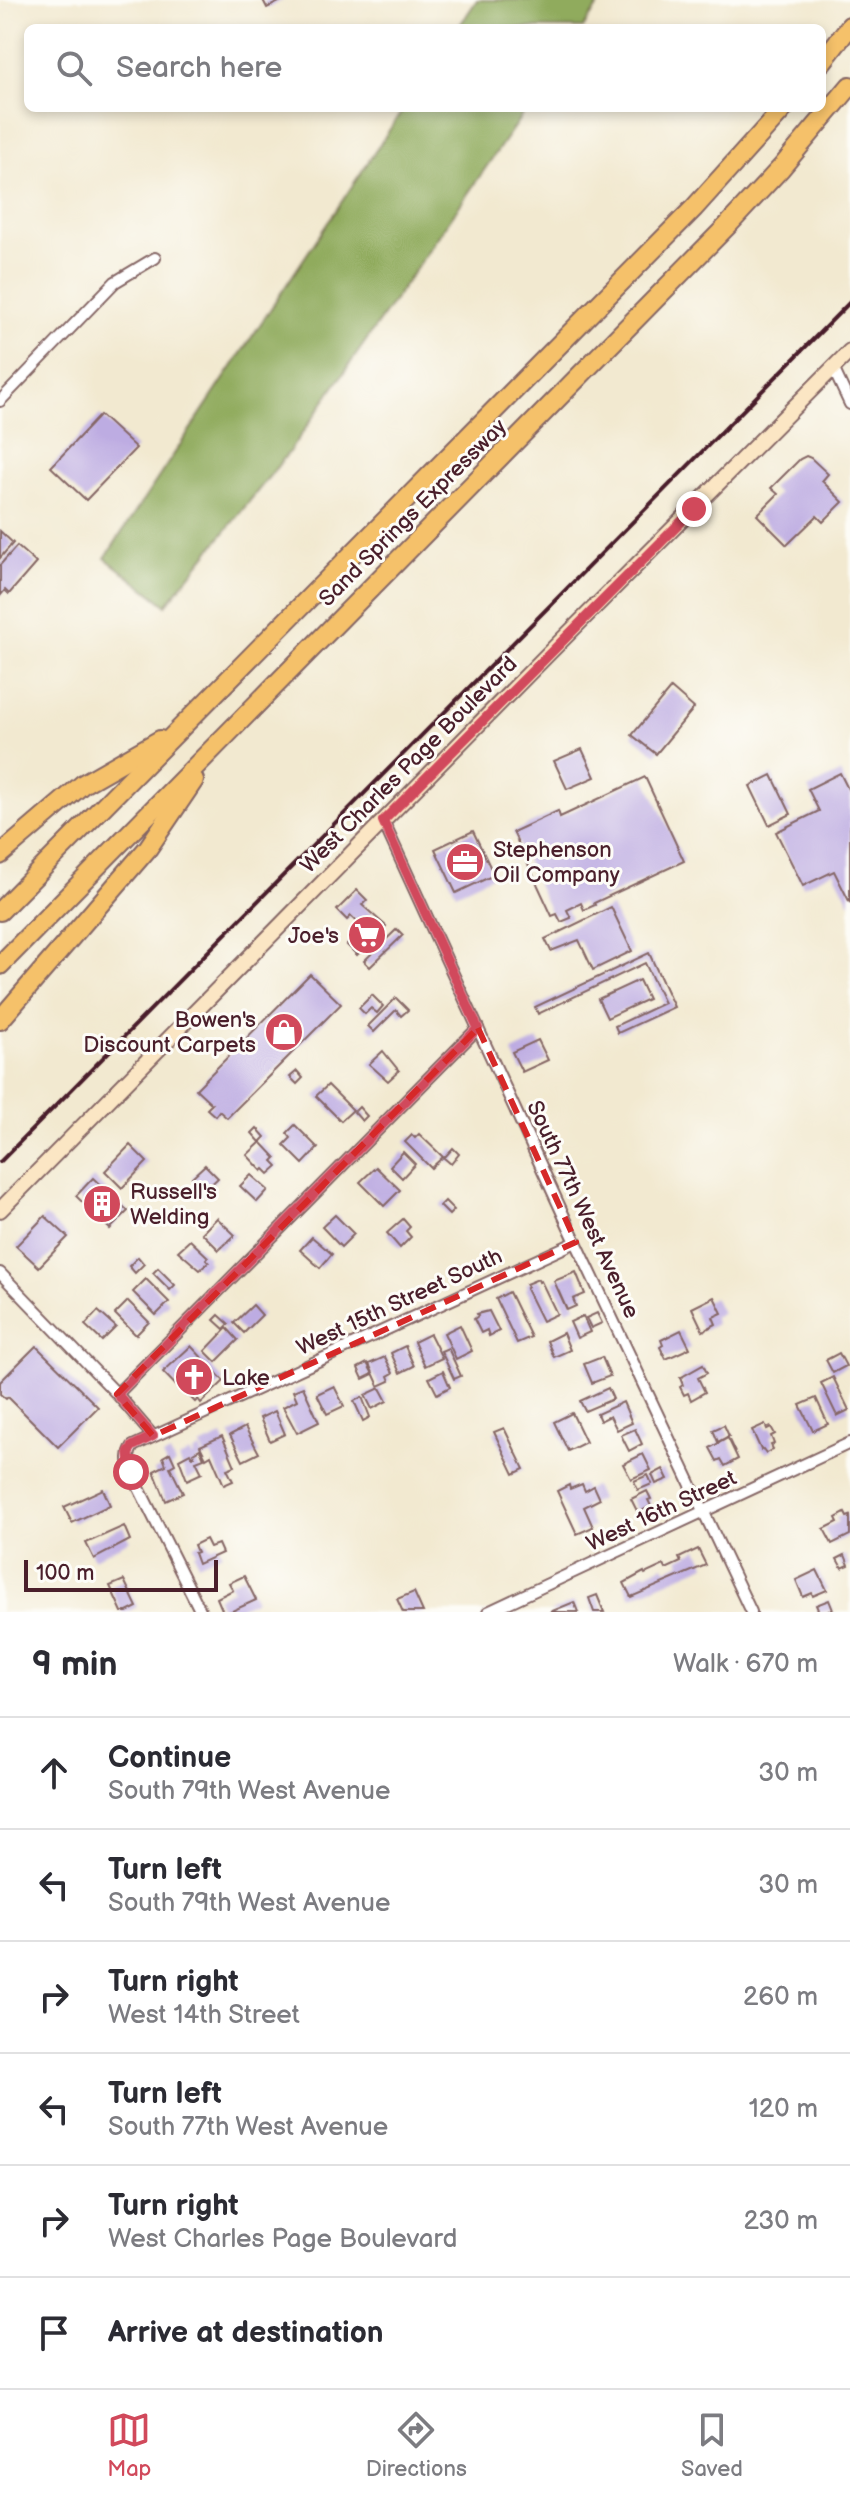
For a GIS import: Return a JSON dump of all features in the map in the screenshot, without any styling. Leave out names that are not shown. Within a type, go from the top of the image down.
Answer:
[{"type":"highway","points":[[826,57],[850,26]]},
{"type":"highway","name":"Sand Springs Expressway","points":[[0,965],[728,225],[850,86]]},
{"type":"highway","name":"Sand Springs Expressway","points":[[0,911],[694,208],[780,112]]},
{"type":"highway","points":[[0,855],[83,784],[181,728]]},
{"type":"highway","points":[[0,1020],[148,848],[216,746]]},
{"type":"main road","name":"West Charles Page Boulevard","points":[[0,1210],[850,351]]},
{"type":"street","points":[[0,401],[104,292],[132,270],[155,258]]},
{"type":"street","points":[[833,368],[850,404]]},
{"type":"street","name":"South 77th West Avenue","points":[[383,821],[576,1242],[751,1612]]},
{"type":"street","points":[[117,1394],[478,1028]]},
{"type":"street","name":"West 15th Street South","points":[[153,1436],[576,1242]]},
{"type":"street","points":[[0,1273],[117,1394],[153,1436],[129,1451],[131,1472],[201,1612]]},
{"type":"street","name":"West 16th Street","points":[[488,1612],[850,1443]]},
{"type":"highlighted area","points":[[478,1028],[576,1242],[153,1436],[117,1394]]},
{"type":"green space","points":[[477,0],[602,0],[586,24],[461,24]]},
{"type":"green space","points":[[401,112],[524,112],[289,452],[166,605],[105,558]]},
{"type":"building","points":[[263,0],[283,0],[267,8]]},
{"type":"building","points":[[100,415],[136,448],[86,500],[51,467]]},
{"type":"building","points":[[806,456],[828,474],[822,481],[843,502],[823,522],[817,516],[787,545],[757,515],[778,494],[771,488]]},
{"type":"building","points":[[0,531],[13,543],[0,558]]},
{"type":"building","points":[[17,546],[36,563],[9,594],[5,590],[0,596],[0,565]]},
{"type":"building","points":[[671,688],[694,708],[656,754],[632,735]]},
{"type":"building","points":[[582,749],[595,777],[567,789],[554,761]]},
{"type":"building","points":[[840,773],[850,793],[850,903],[834,871],[803,886],[776,832],[819,811],[808,789]]},
{"type":"building","points":[[772,775],[791,814],[769,825],[750,786]]},
{"type":"building","points":[[645,777],[684,861],[584,910],[581,903],[567,910],[571,918],[561,922],[557,914],[552,916],[513,832],[558,811],[560,817]]},
{"type":"building","name":"Stephenson Oil Company","points":[[473,831],[494,875],[456,893],[435,849]]},
{"type":"building","points":[[357,890],[367,900],[362,905],[386,926],[357,955],[347,945],[364,928],[351,916],[347,920],[337,910]]},
{"type":"building","points":[[611,907],[632,951],[593,970],[579,940],[551,951],[545,939]]},
{"type":"building","points":[[397,929],[403,935],[370,967],[364,961]]},
{"type":"building","points":[[649,953],[674,1007],[618,1033],[615,1026],[664,1003],[645,963],[538,1014],[535,1007]]},
{"type":"building","name":"Bowen's Discount Carpets","points":[[310,974],[341,1004],[227,1118],[219,1111],[215,1116],[207,1109],[212,1104],[196,1089]]},
{"type":"building","points":[[639,980],[648,999],[607,1018],[598,999]]},
{"type":"building","points":[[372,995],[383,1006],[377,1013],[371,1008],[365,1014],[359,1008]]},
{"type":"building","points":[[396,998],[408,1010],[401,1016],[396,1010],[374,1032],[368,1026]]},
{"type":"building","points":[[538,1040],[548,1060],[522,1072],[512,1052]]},
{"type":"building","points":[[383,1051],[399,1071],[388,1081],[369,1064]]},
{"type":"building","points":[[297,1071],[303,1078],[297,1084],[290,1077]]},
{"type":"building","points":[[328,1085],[353,1110],[341,1121],[316,1096]]},
{"type":"building","points":[[359,1107],[367,1116],[362,1121],[354,1112]]},
{"type":"building","points":[[295,1125],[318,1148],[303,1164],[284,1145],[291,1138],[287,1133]]},
{"type":"building","points":[[257,1128],[265,1137],[260,1142],[252,1133]]},
{"type":"building","points":[[419,1134],[443,1157],[431,1168],[405,1142],[412,1135],[415,1138]]},
{"type":"building","points":[[261,1142],[276,1158],[273,1161],[278,1166],[269,1174],[247,1155]]},
{"type":"building","points":[[130,1145],[147,1162],[122,1188],[105,1171]]},
{"type":"building","points":[[453,1148],[459,1154],[451,1164],[444,1158]]},
{"type":"building","points":[[403,1152],[415,1164],[402,1178],[390,1166]]},
{"type":"building","points":[[205,1165],[218,1178],[205,1190],[192,1177]]},
{"type":"building","points":[[376,1167],[400,1190],[384,1206],[360,1182]]},
{"type":"building","points":[[251,1175],[268,1190],[257,1202],[240,1186]]},
{"type":"building","name":"Russell's Welding","points":[[93,1178],[128,1211],[110,1229],[76,1196]]},
{"type":"building","points":[[445,1201],[454,1210],[449,1215],[440,1206]]},
{"type":"building","points":[[335,1215],[354,1234],[341,1247],[322,1227]]},
{"type":"building","points":[[45,1216],[68,1237],[39,1267],[16,1246]]},
{"type":"building","points":[[217,1218],[235,1235],[219,1250],[202,1233]]},
{"type":"building","points":[[403,1219],[410,1227],[406,1231],[411,1237],[400,1248],[387,1233]]},
{"type":"building","points":[[312,1237],[332,1254],[320,1268],[300,1250]]},
{"type":"building","points":[[190,1240],[208,1257],[209,1262],[200,1270],[178,1251]]},
{"type":"building","points":[[138,1257],[144,1264],[135,1273],[129,1266]]},
{"type":"building","points":[[158,1268],[175,1285],[170,1290],[153,1273]]},
{"type":"building","points":[[576,1272],[585,1294],[573,1299],[576,1306],[567,1310],[554,1281]]},
{"type":"building","points":[[146,1279],[169,1302],[156,1315],[133,1292]]},
{"type":"building","points":[[538,1279],[557,1314],[542,1321],[526,1289],[526,1284]]},
{"type":"building","points":[[509,1292],[531,1337],[517,1343],[496,1299]]},
{"type":"building","points":[[714,1297],[722,1313],[713,1317],[716,1324],[703,1331],[692,1308]]},
{"type":"building","points":[[128,1301],[149,1322],[136,1335],[115,1314]]},
{"type":"building","points":[[253,1305],[262,1315],[244,1333],[234,1323]]},
{"type":"building","points":[[98,1311],[116,1327],[102,1341],[85,1325]]},
{"type":"building","points":[[489,1311],[499,1331],[489,1336],[487,1330],[481,1333],[474,1319],[477,1314]]},
{"type":"building","points":[[597,1313],[602,1323],[591,1328],[586,1318]]},
{"type":"building","points":[[219,1315],[229,1324],[224,1329],[214,1320]]},
{"type":"building","points":[[583,1316],[590,1332],[577,1338],[570,1322]]},
{"type":"building","points":[[460,1325],[472,1351],[456,1359],[444,1333]]},
{"type":"building","points":[[227,1328],[238,1340],[216,1362],[205,1351]]},
{"type":"building","points":[[681,1330],[690,1348],[666,1359],[660,1347],[663,1345],[661,1340]]},
{"type":"building","points":[[563,1333],[570,1350],[554,1357],[547,1341]]},
{"type":"building","points":[[430,1334],[442,1358],[425,1366],[414,1342]]},
{"type":"building","points":[[36,1346],[98,1407],[58,1447],[8,1397],[6,1399],[0,1394],[0,1382]]},
{"type":"building","name":"Lake","points":[[191,1346],[224,1381],[201,1403],[186,1396],[163,1372]]},
{"type":"building","points":[[405,1346],[414,1366],[400,1373],[391,1353]]},
{"type":"building","points":[[448,1348],[461,1376],[454,1379],[441,1351]]},
{"type":"building","points":[[839,1353],[846,1366],[833,1373],[826,1360]]},
{"type":"building","points":[[385,1357],[393,1373],[388,1376],[390,1381],[379,1386],[369,1364]]},
{"type":"building","points":[[602,1357],[610,1376],[592,1383],[584,1364]]},
{"type":"building","points":[[367,1363],[373,1374],[363,1379],[358,1368]]},
{"type":"building","points":[[703,1365],[707,1373],[698,1378],[705,1392],[691,1400],[680,1387],[683,1385],[680,1378]]},
{"type":"building","points":[[443,1371],[450,1387],[437,1394],[429,1378]]},
{"type":"building","points":[[833,1377],[849,1410],[837,1416],[821,1383]]},
{"type":"building","points":[[334,1386],[344,1406],[327,1414],[317,1394]]},
{"type":"building","points":[[303,1387],[319,1422],[297,1433],[283,1407],[297,1400],[293,1391]]},
{"type":"building","points":[[380,1388],[387,1401],[372,1409],[365,1395]]},
{"type":"building","points":[[608,1388],[613,1399],[585,1411],[580,1401]]},
{"type":"building","points":[[362,1397],[370,1417],[363,1421],[354,1401]]},
{"type":"building","points":[[816,1398],[828,1424],[813,1431],[800,1405]]},
{"type":"building","points":[[623,1402],[632,1423],[617,1430],[610,1416],[600,1421],[597,1414]]},
{"type":"building","points":[[275,1411],[285,1434],[270,1441],[260,1418]]},
{"type":"building","points":[[572,1413],[586,1442],[568,1451],[554,1422]]},
{"type":"building","points":[[765,1424],[775,1434],[771,1436],[773,1449],[766,1453],[761,1450],[752,1430]]},
{"type":"building","points":[[724,1425],[729,1436],[718,1442],[713,1430]]},
{"type":"building","points":[[245,1427],[259,1453],[243,1461],[230,1435]]},
{"type":"building","points":[[504,1428],[524,1469],[514,1474],[494,1432]]},
{"type":"building","points":[[635,1429],[642,1444],[629,1451],[621,1435]]},
{"type":"building","points":[[222,1436],[235,1466],[227,1469],[233,1481],[224,1485],[211,1455],[206,1458],[200,1446]]},
{"type":"building","points":[[728,1438],[738,1459],[725,1466],[721,1459],[717,1461],[710,1448]]},
{"type":"building","points":[[200,1449],[204,1458],[196,1461],[202,1473],[187,1480],[179,1459],[190,1453],[192,1457]]},
{"type":"building","points":[[170,1453],[175,1464],[170,1467],[183,1493],[166,1501],[154,1471],[166,1465],[163,1457]]},
{"type":"building","points":[[643,1454],[651,1470],[631,1479],[623,1464]]},
{"type":"building","points":[[663,1469],[668,1479],[656,1484],[652,1475]]},
{"type":"building","points":[[648,1475],[652,1484],[638,1490],[634,1481]]},
{"type":"building","points":[[582,1484],[585,1491],[594,1486],[600,1499],[584,1507],[593,1527],[577,1534],[557,1491],[569,1485],[570,1489]]},
{"type":"building","points":[[103,1489],[110,1505],[72,1523],[64,1507]]},
{"type":"building","points":[[647,1491],[651,1506],[638,1513],[631,1499]]},
{"type":"building","points":[[845,1513],[847,1517],[850,1516],[850,1535],[832,1544],[824,1529],[838,1522],[836,1518]]},
{"type":"building","points":[[124,1526],[130,1540],[94,1559],[86,1543]]},
{"type":"building","points":[[206,1539],[210,1547],[218,1544],[222,1553],[198,1564],[194,1545]]},
{"type":"building","points":[[698,1549],[706,1565],[631,1597],[624,1583],[664,1565],[666,1569],[681,1562],[679,1558]]},
{"type":"building","points":[[845,1555],[849,1565],[842,1568],[837,1559]]},
{"type":"building","points":[[817,1570],[827,1590],[803,1597],[796,1580]]},
{"type":"building","points":[[244,1576],[256,1600],[223,1612],[217,1598],[233,1590],[229,1583]]},
{"type":"building","points":[[124,1580],[137,1607],[127,1612],[122,1612],[110,1586]]},
{"type":"building","points":[[414,1592],[423,1612],[403,1612],[397,1599]]},
{"type":"building","points":[[597,1595],[604,1612],[594,1612],[589,1598]]},
{"type":"building","points":[[829,1600],[833,1610],[819,1612],[816,1605]]},
{"type":"building","points":[[574,1602],[578,1612],[550,1612]]},
{"type":"railway","points":[[0,1162],[850,302]]},
{"type":"place","name":"Stephenson Oil Company","points":[[465,862]]},
{"type":"place","name":"Joe's","points":[[367,935]]},
{"type":"place","name":"Bowen's Discount Carpets","points":[[284,1032]]},
{"type":"place","name":"Russell's Welding","points":[[102,1204]]},
{"type":"place","name":"Lake","points":[[194,1377]]},
{"type":"route","points":[[131,1472],[129,1451],[153,1436],[117,1394],[478,1028],[383,821],[694,509]]}]
